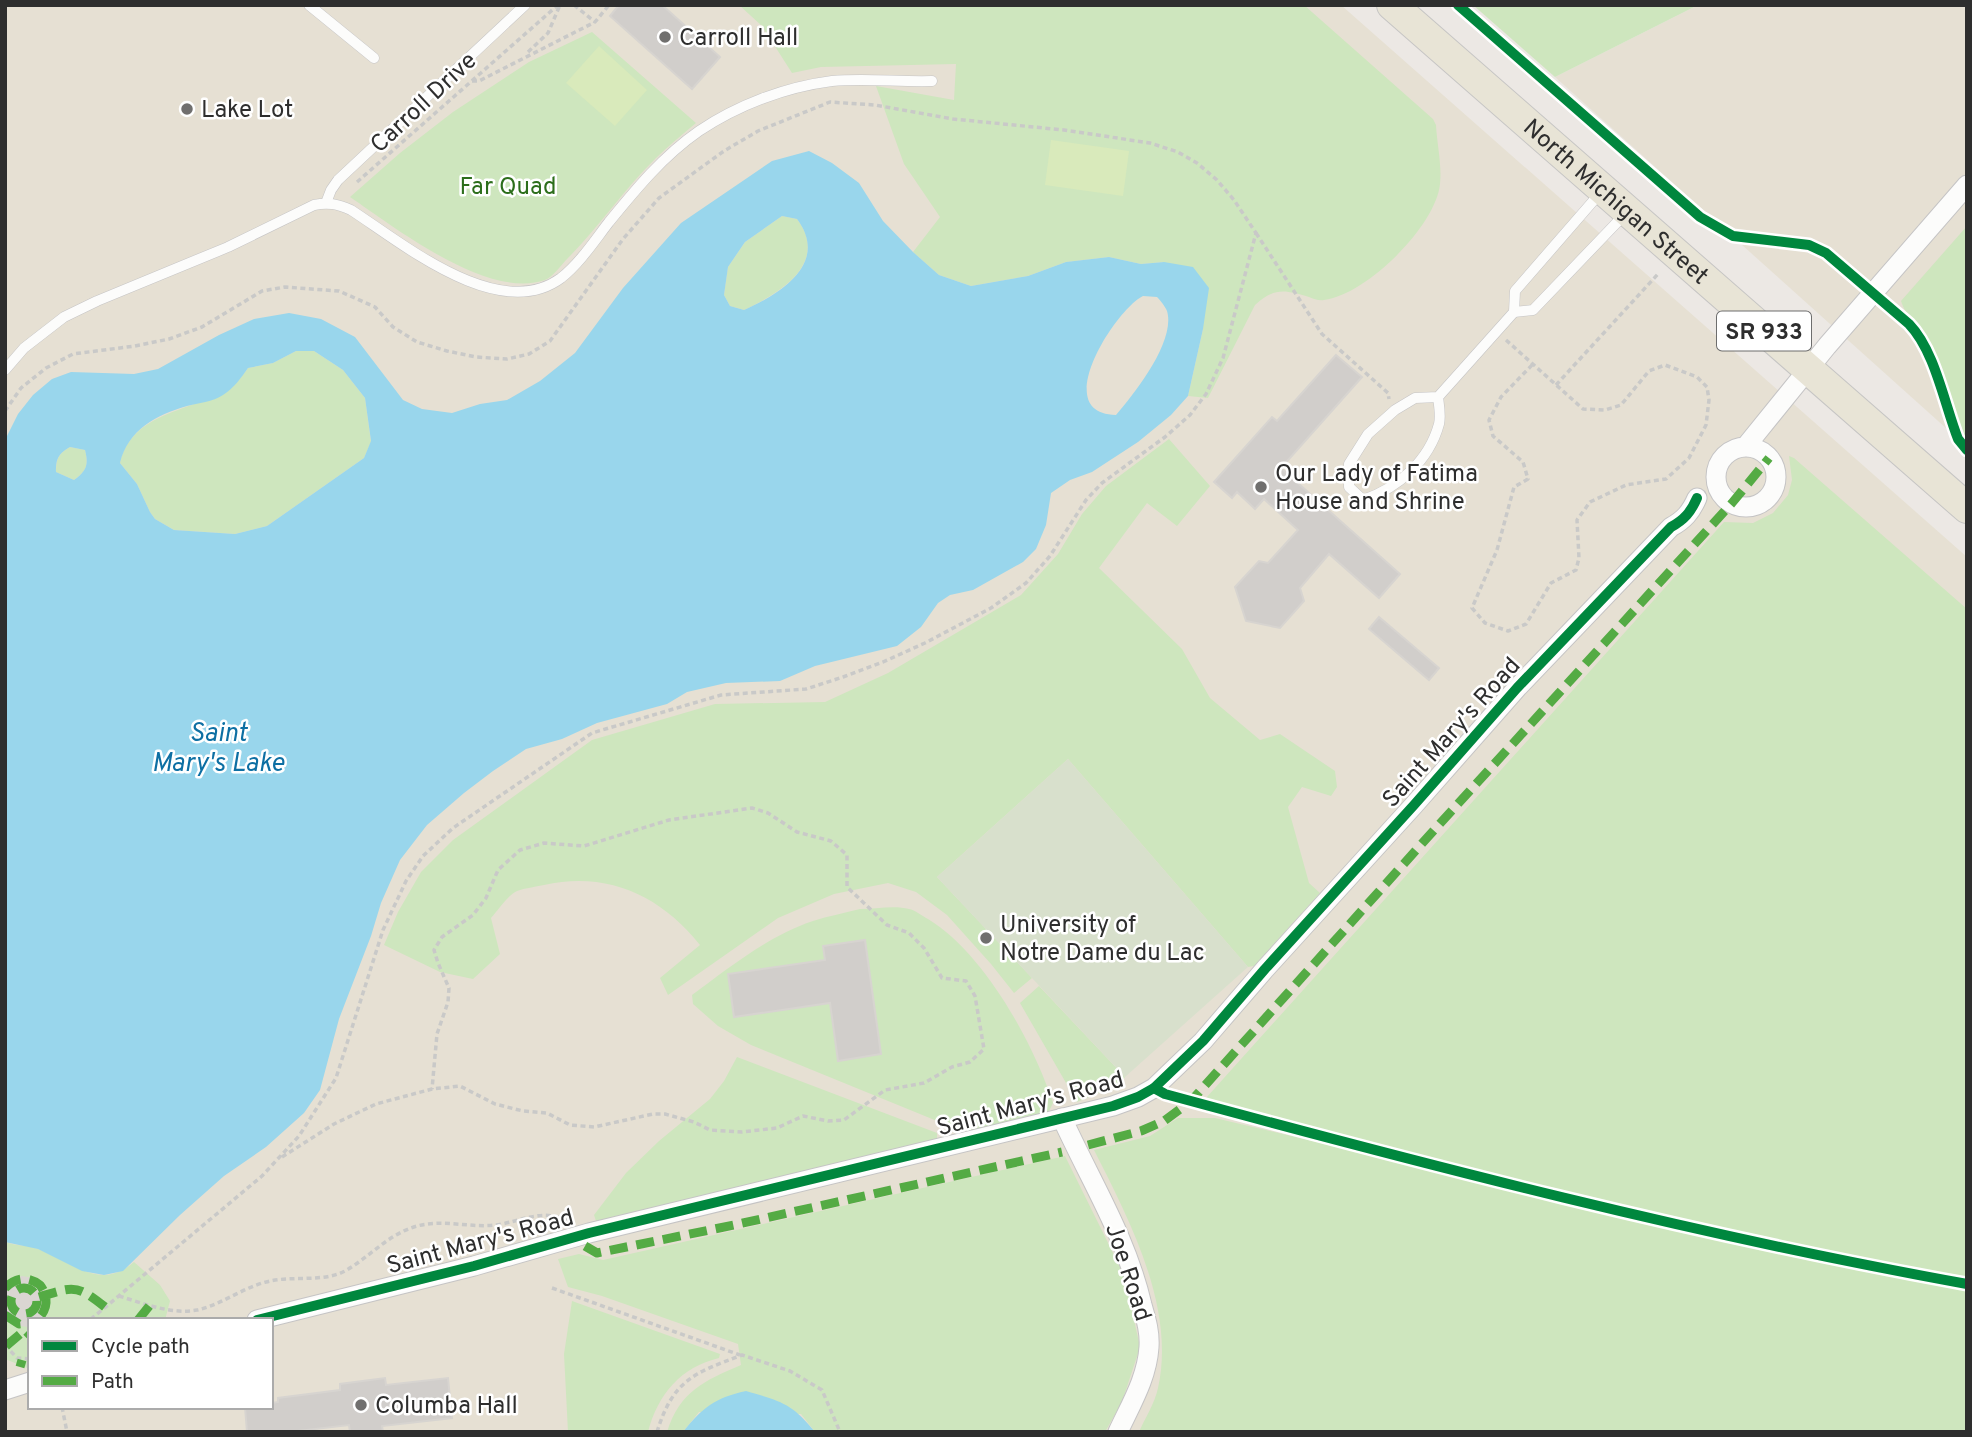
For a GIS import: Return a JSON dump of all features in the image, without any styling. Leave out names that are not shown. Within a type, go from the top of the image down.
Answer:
[{"type":"main road","name":"North Michigan Street","points":[[1392,5],[1967,508]]},
{"type":"street","name":"Saint Mary's Road","points":[[265,1318],[474,1266],[589,1233],[1062,1118],[1138,1097],[1154,1088],[1203,1041],[1517,688],[1671,527],[1675,513],[1685,503],[1697,498],[1716,479],[1721,460],[1727,453],[1746,446],[1808,369],[1967,185]]},
{"type":"street","points":[[1716,479],[1724,497],[1741,507],[1751,506],[1768,496],[1776,479],[1771,460],[1755,448],[1746,446]]},
{"type":"street","name":"Joe Road","points":[[1062,1118],[1119,1232],[1134,1272],[1149,1331],[1149,1347],[1140,1386],[1118,1432]]},
{"type":"street","points":[[5,1390],[28,1383]]},
{"type":"lane","points":[[309,5],[374,58]]},
{"type":"lane","name":"Carroll Drive","points":[[328,203],[331,190],[338,180],[525,5]]},
{"type":"lane","points":[[5,370],[24,348],[64,317],[228,247],[314,205],[328,203],[351,210],[440,267],[471,282],[495,289],[536,290],[562,277],[645,179],[676,149],[699,131],[731,113],[763,98],[831,81],[932,81]]},
{"type":"lane","points":[[1438,397],[1440,422],[1429,449],[1404,478],[1381,494],[1363,500],[1349,487],[1349,464],[1368,434],[1390,414],[1415,398],[1438,397],[1514,312],[1515,291],[1604,190]]},
{"type":"lane","points":[[1514,312],[1533,310],[1627,211]]},
{"type":"path","points":[[328,203],[361,180],[559,5]]},
{"type":"path","points":[[524,56],[548,33],[559,5]]},
{"type":"path","points":[[574,5],[595,22]]},
{"type":"path","points":[[471,81],[479,80],[595,22],[609,5]]},
{"type":"path","points":[[5,411],[21,388],[47,368],[73,354],[169,339],[202,327],[262,291],[285,286],[339,291],[375,307],[393,327],[417,342],[447,351],[507,359],[529,354],[550,341],[623,239],[659,198],[724,150],[758,131],[831,102],[874,105],[953,119],[1064,130],[1150,143],[1178,152],[1197,163],[1217,180],[1242,210],[1322,334],[1388,393],[1390,414]]},
{"type":"path","points":[[92,1318],[262,1177],[299,1136],[335,1078],[383,930],[406,881],[423,856],[453,828],[592,733],[721,695],[806,689],[843,677],[925,643],[991,608],[1026,583],[1050,556],[1086,500],[1102,484],[1190,415],[1206,394],[1223,358],[1256,233]]},
{"type":"path","points":[[1556,385],[1658,274]]},
{"type":"path","points":[[1497,332],[1533,364],[1583,409],[1605,410],[1620,405],[1649,371],[1665,365],[1697,377],[1707,387],[1709,400],[1706,425],[1689,458],[1666,478],[1626,485],[1590,502],[1577,520],[1579,558],[1576,570],[1551,583],[1526,624],[1508,631],[1485,623],[1472,608],[1497,551],[1514,487],[1528,479],[1523,462],[1493,436],[1489,420],[1501,397],[1533,364]]},
{"type":"path","points":[[277,1160],[334,1124],[376,1104],[432,1088],[460,1086],[495,1104],[523,1111],[547,1113],[570,1125],[594,1127],[653,1114],[665,1114],[694,1122],[710,1130],[742,1132],[777,1128],[803,1116],[828,1121],[844,1120],[885,1090],[923,1083],[952,1067],[970,1062],[984,1049],[975,996],[966,981],[942,978],[924,948],[909,933],[887,925],[847,887],[847,855],[831,841],[797,832],[768,813],[752,808],[669,820],[584,846],[544,843],[520,850],[498,870],[486,898],[473,915],[442,937],[434,950],[449,988],[448,1002],[437,1034],[432,1088]]},
{"type":"path","points":[[119,1296],[150,1306],[197,1310],[267,1282],[329,1276],[344,1271],[385,1241],[416,1226],[442,1223],[494,1225],[548,1215],[555,1215],[573,1224]]},
{"type":"path","points":[[552,1288],[790,1371],[822,1390],[840,1432]]},
{"type":"path","points":[[5,1345],[17,1358],[28,1359]]},
{"type":"path","points":[[657,1432],[665,1406],[681,1387],[695,1375],[742,1355]]},
{"type":"path","points":[[62,1409],[67,1432]]},
{"type":"shaded area","name":"University of Notre Dame du Lac","points":[[5,5],[1341,5],[1967,557],[1967,1432],[5,1432]]},
{"type":"shaded area","points":[[1698,5],[1967,5],[1967,447],[1555,77]]},
{"type":"shaded area","points":[[22,1276],[40,1282],[49,1298],[46,1314],[43,1318],[28,1318],[28,1327],[14,1325],[5,1320],[5,1284]]},
{"type":"green space","points":[[739,5],[1304,5],[1433,119],[1436,125],[1440,169],[1436,201],[1413,238],[1378,272],[1359,286],[1324,300],[1280,292],[1262,299],[1255,305],[1208,398],[1188,396],[1203,329],[1164,262],[1141,264],[1109,257],[1066,262],[1028,276],[971,286],[939,275],[913,252],[940,217],[904,164],[876,86],[954,100],[956,64],[821,67],[792,73],[762,26]]},
{"type":"green space","points":[[1473,5],[1698,5],[1555,77]]},
{"type":"green space","name":"Far Quad","points":[[592,32],[696,123],[644,170],[554,274],[545,280],[522,283],[497,280],[470,271],[417,242],[350,197],[400,153],[453,112],[529,62]]},
{"type":"green space","points":[[599,46],[647,90],[615,126],[566,83]]},
{"type":"green space","points":[[1051,140],[1129,151],[1123,196],[1045,185]]},
{"type":"green space","points":[[782,216],[797,219],[806,235],[808,249],[804,263],[796,275],[772,295],[744,310],[730,306],[724,295],[728,267],[745,242]]},
{"type":"green space","points":[[1967,226],[1967,439],[1955,418],[1931,346],[1901,301]]},
{"type":"green space","points":[[296,351],[314,351],[343,370],[365,398],[371,442],[364,458],[267,526],[235,534],[174,530],[155,519],[137,484],[120,463],[129,443],[142,428],[217,394],[234,383],[248,368],[273,363]]},
{"type":"green space","points":[[1169,439],[1210,486],[1177,526],[1147,503],[1099,568],[1182,649],[1210,698],[1260,740],[1280,734],[1335,771],[1337,787],[1331,796],[1302,787],[1288,807],[1309,883],[1320,893],[1254,966],[1248,967],[1068,759],[937,877],[1032,978],[1014,993],[947,915],[916,892],[888,883],[834,894],[778,918],[668,995],[660,978],[700,945],[684,927],[650,900],[631,891],[589,881],[527,888],[514,893],[491,918],[500,954],[473,979],[440,972],[384,945],[398,912],[421,872],[453,840],[592,740],[715,704],[825,702],[888,673],[1021,595],[1058,554],[1082,514],[1106,486]]},
{"type":"green space","points":[[70,447],[85,450],[86,456],[86,468],[74,480],[56,472],[58,457]]},
{"type":"green space","points":[[1789,456],[1967,609],[1967,1432],[1139,1432],[1158,1388],[1162,1358],[1161,1327],[1146,1265],[1094,1150],[1150,1136],[1178,1118],[1215,1118],[1445,1172],[1450,1166],[1206,1098],[1724,522],[1753,523],[1773,513],[1788,495],[1792,480]]},
{"type":"green space","points":[[1068,759],[1248,967],[1125,1077],[937,877]]},
{"type":"green space","points":[[891,907],[911,910],[949,934],[968,954],[1004,1001],[1033,1053],[1053,1103],[1048,1113],[964,1132],[751,1045],[718,1026],[693,1004],[692,995],[735,963],[780,935],[813,921],[860,909]],"holes":[[[865,941],[881,1054],[838,1060],[830,1003],[734,1017],[728,974],[825,960]]]},
{"type":"green space","points":[[1039,986],[1125,1077],[1118,1085],[1077,1102],[1020,1003]]},
{"type":"green space","points":[[737,1057],[937,1133],[937,1140],[610,1220],[596,1221],[594,1215],[626,1173],[659,1141],[710,1099]]},
{"type":"green space","points":[[1065,1156],[1124,1275],[1140,1347],[1122,1402],[1105,1432],[815,1432],[801,1414],[699,1412],[683,1432],[667,1432],[672,1418],[686,1397],[705,1382],[741,1365],[738,1344],[602,1296],[568,1287],[558,1259],[579,1254],[603,1260]]},
{"type":"green space","points":[[5,1242],[38,1249],[97,1274],[109,1275],[134,1262],[160,1285],[170,1301],[166,1318],[28,1318],[28,1368],[5,1359]]},
{"type":"green space","points":[[572,1301],[720,1354],[719,1358],[693,1368],[673,1384],[658,1406],[648,1432],[568,1432],[564,1354]]},
{"type":"water","name":"Saint Mary's Lake","points":[[809,151],[832,163],[859,183],[883,221],[913,252],[939,275],[971,286],[1028,276],[1066,262],[1109,257],[1141,264],[1164,262],[1193,267],[1209,288],[1188,396],[1171,415],[1138,442],[1092,472],[1070,480],[1051,493],[1046,525],[1036,549],[1023,562],[973,590],[950,595],[938,603],[921,627],[897,646],[815,666],[780,681],[726,683],[687,692],[667,704],[597,723],[562,739],[526,749],[493,771],[427,825],[400,860],[381,903],[339,1019],[320,1090],[304,1113],[266,1147],[224,1176],[123,1271],[104,1275],[82,1271],[38,1249],[5,1242],[5,440],[18,414],[33,395],[52,379],[71,372],[134,374],[158,369],[254,319],[289,313],[321,319],[355,337],[403,400],[422,409],[452,413],[480,404],[507,400],[540,381],[575,353],[623,288],[681,223],[772,161]],"holes":[[[782,216],[797,219],[806,235],[808,250],[804,263],[785,286],[744,310],[730,306],[724,295],[728,267],[745,242]],[[1143,296],[1157,297],[1167,311],[1168,323],[1160,351],[1152,366],[1116,415],[1097,410],[1088,398],[1088,380],[1094,360],[1105,339],[1131,305]],[[296,351],[314,351],[343,370],[365,398],[371,441],[364,458],[267,526],[235,534],[174,530],[155,519],[137,484],[120,463],[129,441],[154,419],[223,395],[248,368],[273,363]],[[70,447],[85,450],[86,468],[74,480],[56,472],[60,455]]]},
{"type":"water","points":[[746,1391],[785,1404],[815,1432],[683,1432],[710,1405]]},
{"type":"building","name":"Carroll Hall","points":[[619,5],[662,5],[720,57],[692,89],[610,16]]},
{"type":"building","name":"Our Lady of Fatima House and Shrine","points":[[1336,355],[1362,377],[1281,468],[1400,574],[1379,598],[1329,554],[1300,588],[1304,601],[1280,628],[1246,621],[1235,587],[1259,561],[1268,563],[1298,530],[1264,499],[1255,509],[1237,492],[1232,498],[1214,482],[1272,417],[1277,421]]},
{"type":"building","points":[[1379,617],[1439,668],[1429,680],[1369,629]]},
{"type":"building","points":[[865,940],[881,1054],[838,1061],[830,1003],[734,1017],[728,974],[825,960],[823,946]]},
{"type":"building","name":"Columba Hall","points":[[385,1378],[386,1385],[448,1378],[452,1418],[382,1426],[383,1432],[350,1432],[349,1425],[289,1432],[247,1432],[245,1409],[273,1409],[273,1403],[278,1402],[278,1398],[340,1390],[340,1384]]},
{"type":"marked path","points":[[1088,1145],[1141,1131],[1164,1121],[1191,1101],[1732,503],[1769,458]]},
{"type":"marked path","points":[[585,1246],[597,1253],[1062,1152]]},
{"type":"marked path","points":[[5,1288],[22,1279],[40,1285],[46,1303],[38,1318]]},
{"type":"marked path","points":[[24,1288],[33,1292],[37,1301],[33,1310],[24,1314],[15,1310],[11,1301],[15,1292],[24,1288]]},
{"type":"marked path","points":[[39,1297],[74,1289],[87,1294],[105,1307]]},
{"type":"marked path","points":[[140,1318],[150,1305]]},
{"type":"marked path","points":[[5,1315],[19,1324],[28,1323]]},
{"type":"marked path","points":[[6,1346],[25,1330],[28,1333]]},
{"type":"marked path","points":[[20,1367],[22,1360]]},
{"type":"cycle path","points":[[1458,5],[1700,217],[1733,236],[1809,245],[1826,253],[1909,324],[1926,348],[1958,439],[1967,450]]},
{"type":"cycle path","points":[[265,1318],[474,1266],[589,1233],[1113,1106],[1154,1088],[1203,1041],[1517,688],[1671,527],[1687,515],[1697,498]]},
{"type":"cycle path","points":[[1154,1088],[1165,1094],[1264,1121],[1564,1198],[1765,1244],[1967,1284]]},
{"type":"place","name":"Carroll Hall","points":[[665,37]]},
{"type":"place","name":"Lake Lot","points":[[187,109]]},
{"type":"place","name":"Our Lady of Fatima House and Shrine","points":[[1261,487]]},
{"type":"place","name":"University of Notre Dame du Lac","points":[[986,938]]},
{"type":"place","name":"Columba Hall","points":[[361,1405]]}]
